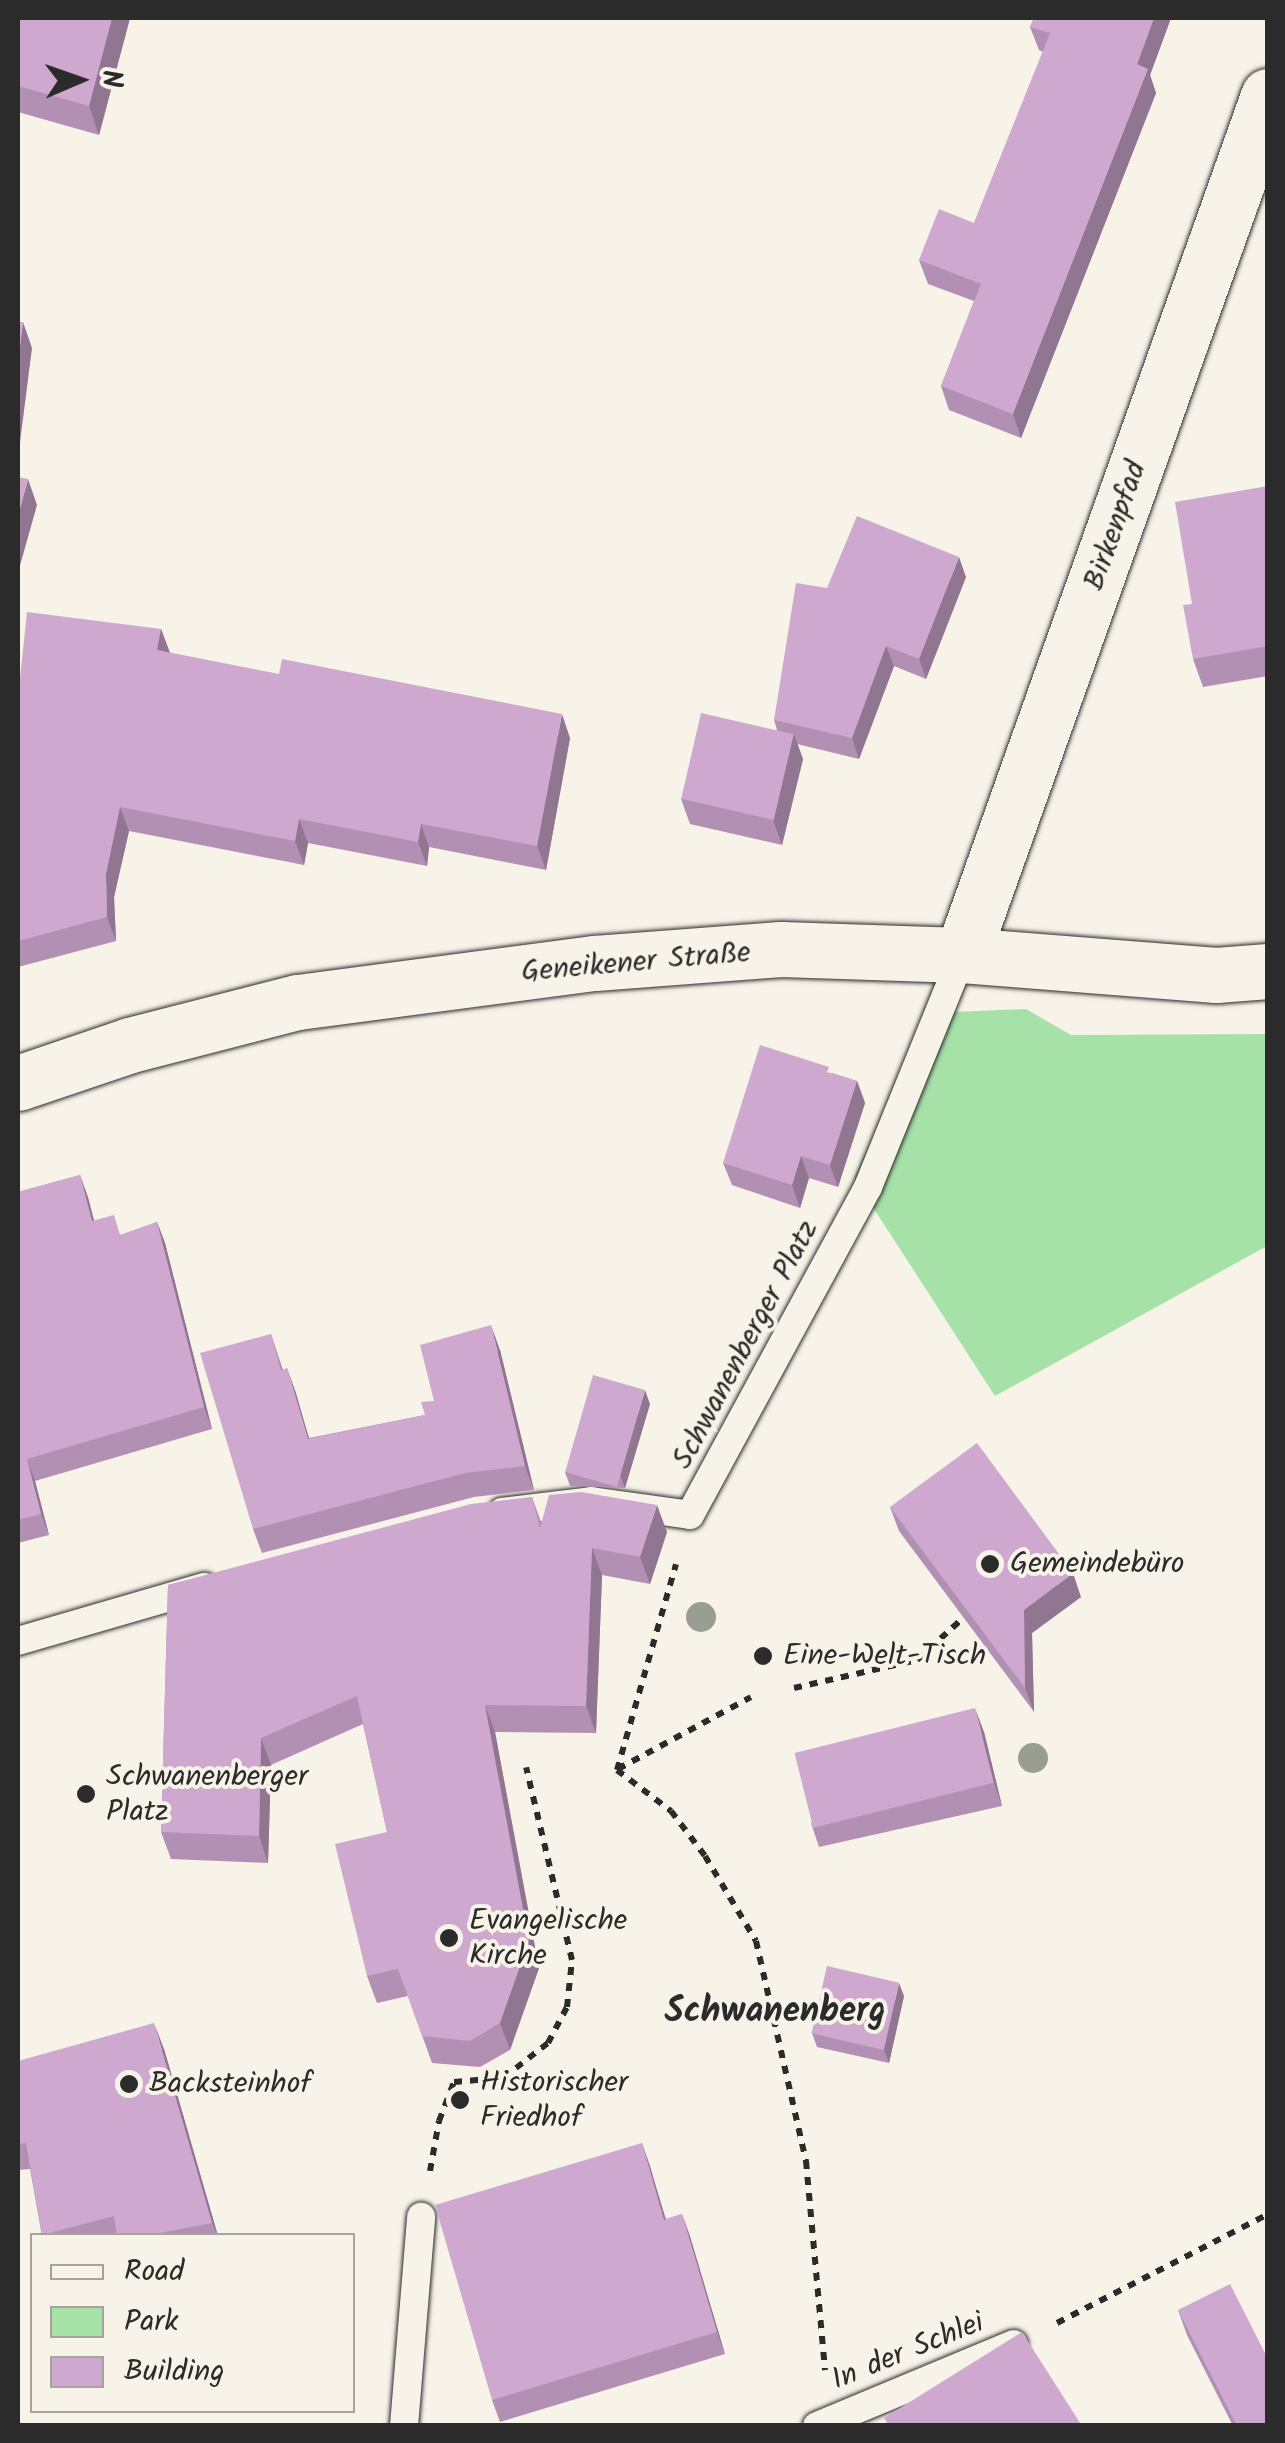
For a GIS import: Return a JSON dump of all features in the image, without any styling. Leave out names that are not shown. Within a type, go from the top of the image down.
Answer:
[{"type":"street","name":"Birkenpfad","points":[[962,954],[1268,96]]},
{"type":"street","name":"Geneikener Straße","points":[[18,1083],[130,1045],[298,1002],[595,963],[781,949],[962,954],[1216,976],[1268,972]]},
{"type":"lane","name":"Schwanenberger Platz","points":[[478,1514],[591,1501],[690,1515],[868,1187],[962,954]]},
{"type":"lane","points":[[18,1641],[237,1578]]},
{"type":"lane","points":[[404,2426],[421,2217]]},
{"type":"lane","name":"In der Schlei","points":[[824,2423],[1024,2340]]},
{"type":"path","points":[[616,1770],[690,1515]]},
{"type":"path","points":[[794,1688],[917,1660],[963,1618]]},
{"type":"path","points":[[616,1770],[751,1697]]},
{"type":"path","points":[[440,2121],[454,2082],[486,2080],[516,2068],[548,2043],[568,2007],[572,1960],[526,1767]]},
{"type":"path","points":[[616,1770],[671,1811],[756,1941],[806,2161],[824,2423]]},
{"type":"path","points":[[1024,2340],[1268,2214]]},
{"type":"green space","points":[[1026,1009],[1071,1035],[1267,1034],[1267,1246],[995,1396],[854,1178],[930,1013]]},
{"type":"building","points":[[18,18],[112,18],[89,106],[18,86]]},
{"type":"building","points":[[1034,18],[1154,18],[1137,64],[1148,69],[1013,414],[941,386],[981,284],[919,260],[939,209],[974,223],[1050,33],[1030,27]]},
{"type":"building","points":[[18,322],[23,322],[18,361]]},
{"type":"building","points":[[18,477],[28,479],[18,516]]},
{"type":"building","points":[[1268,486],[1268,646],[1193,659],[1183,605],[1192,604],[1175,502]]},
{"type":"building","points":[[857,516],[959,557],[919,659],[886,646],[852,738],[774,720],[796,583],[827,588]]},
{"type":"building","points":[[27,612],[161,629],[157,650],[279,674],[282,659],[562,714],[537,846],[421,824],[418,842],[299,819],[295,841],[120,807],[106,874],[107,917],[18,941],[18,697]]},
{"type":"building","points":[[701,713],[794,734],[774,820],[681,799]]},
{"type":"building","points":[[760,1045],[829,1067],[827,1072],[857,1081],[830,1165],[801,1156],[792,1185],[723,1163]]},
{"type":"building","points":[[80,1175],[92,1221],[114,1215],[120,1235],[157,1222],[204,1407],[27,1459],[41,1514],[18,1520],[18,1192]]},
{"type":"building","points":[[491,1325],[525,1466],[465,1473],[253,1529],[200,1353],[271,1334],[281,1371],[287,1368],[308,1439],[425,1415],[421,1402],[434,1401],[420,1345]]},
{"type":"building","points":[[593,1375],[645,1390],[617,1487],[565,1472]]},
{"type":"building","name":"Gemeindebüro","points":[[977,1443],[1073,1573],[1024,1610],[1025,1688],[890,1507]]},
{"type":"building","points":[[581,1492],[657,1505],[640,1557],[592,1548],[586,1706],[485,1705],[529,1941],[500,2023],[470,2041],[422,2036],[398,1969],[367,1976],[335,1844],[387,1832],[357,1696],[261,1738],[259,1836],[161,1832],[168,1585],[471,1504],[532,1497],[540,1528],[549,1495]]},
{"type":"building","points":[[975,1708],[994,1783],[813,1828],[795,1753]]},
{"type":"building","points":[[827,1966],[899,1983],[884,2050],[811,2033]]},
{"type":"building","points":[[154,2023],[212,2223],[160,2233],[117,2233],[114,2216],[42,2233],[26,2143],[18,2144],[18,2061]]},
{"type":"building","points":[[642,2143],[664,2220],[682,2214],[717,2332],[492,2400],[435,2205]]},
{"type":"building","points":[[1230,2284],[1268,2359],[1268,2426],[1237,2426],[1178,2310]]},
{"type":"building","points":[[1022,2332],[1082,2426],[889,2426],[884,2418]]},
{"type":"place","name":"Gemeindebüro","points":[[990,1564]]},
{"type":"place","name":"Eine-Welt-Tisch","points":[[763,1656]]},
{"type":"place","name":"Schwanenberger Platz","points":[[86,1794]]},
{"type":"place","name":"Evangelische Kirche","points":[[449,1938]]},
{"type":"place","name":"Backsteinhof","points":[[129,2084]]},
{"type":"place","name":"Historischer Friedhof","points":[[460,2100]]},
{"type":"district","name":"Schwanenberg","points":[[775,2012]]}]
